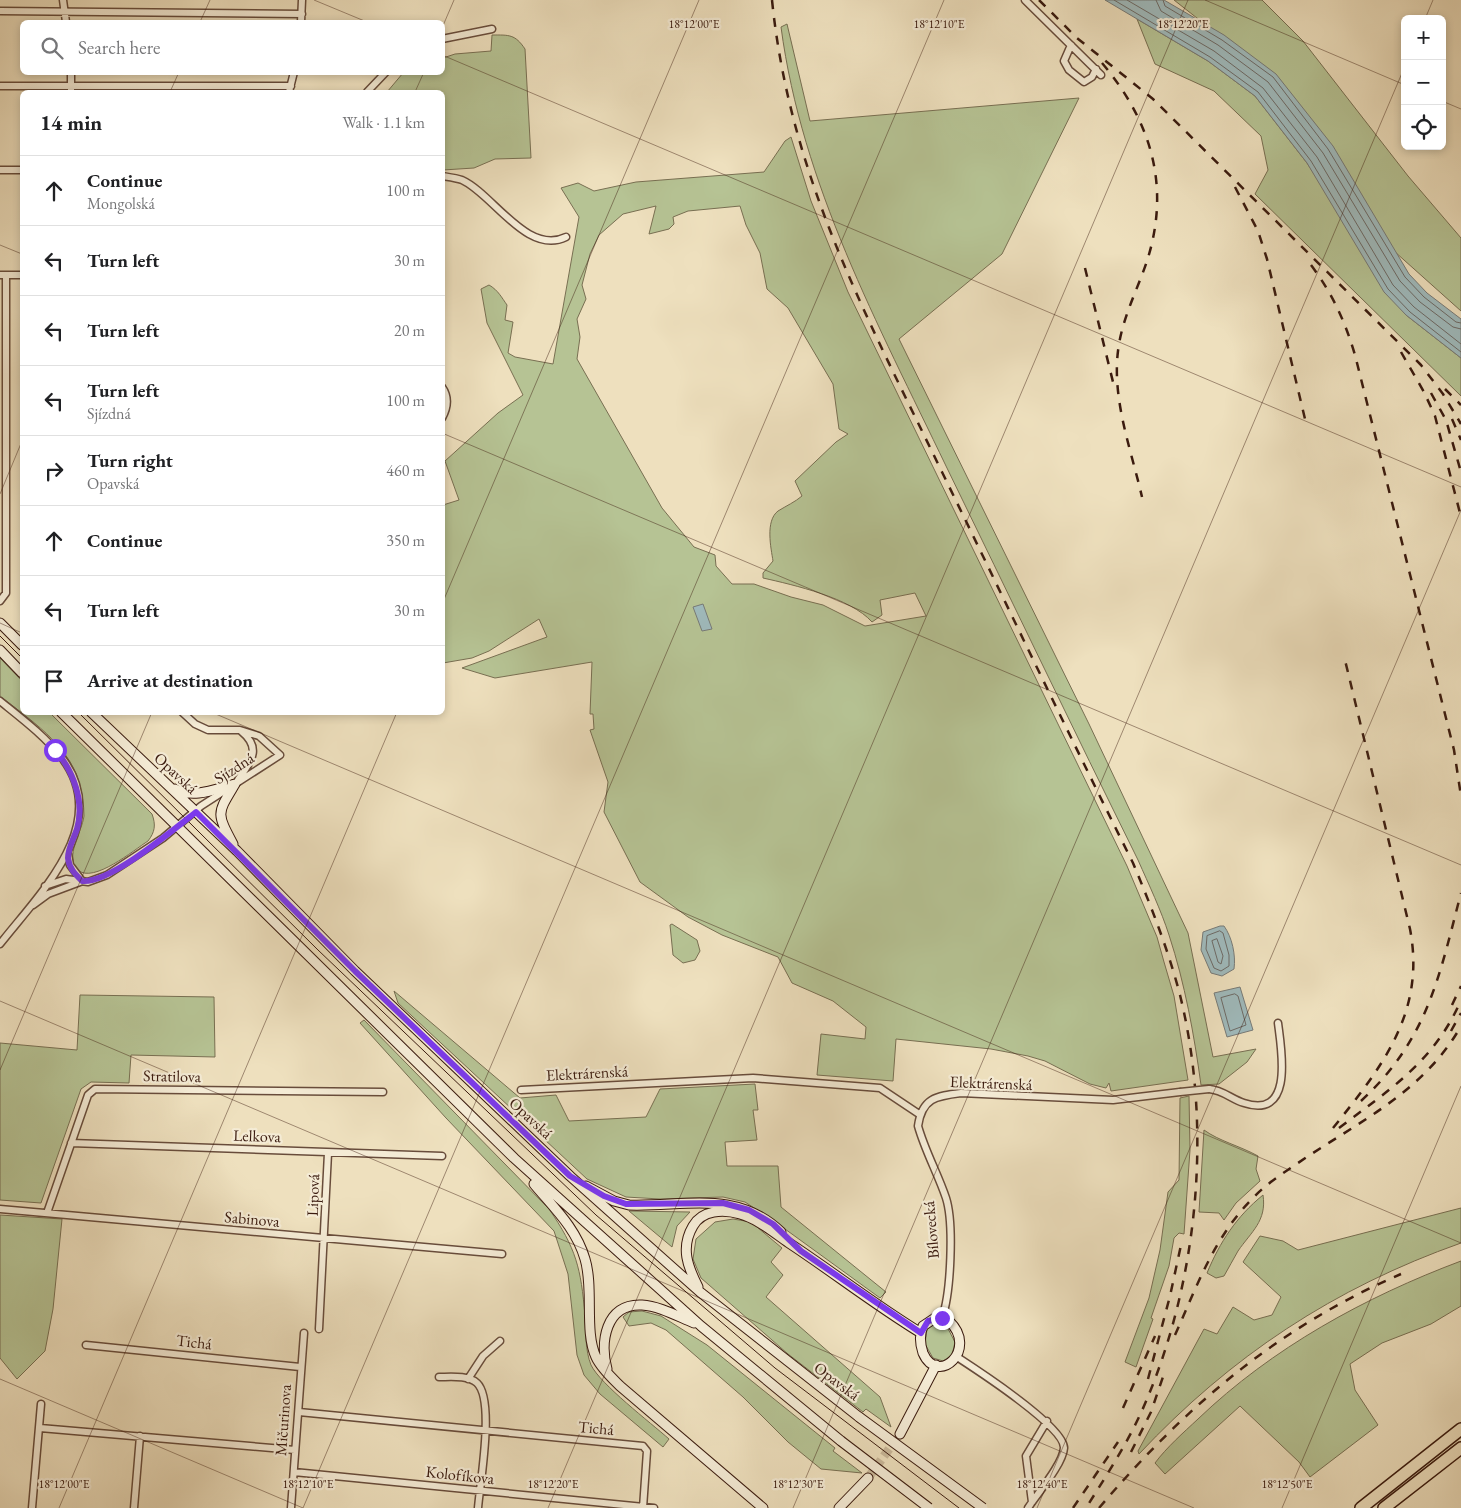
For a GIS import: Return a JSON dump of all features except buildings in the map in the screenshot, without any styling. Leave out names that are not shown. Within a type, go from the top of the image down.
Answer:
[{"type":"highway","points":[[1361,1508],[1461,1429]]},
{"type":"highway","points":[[1384,1508],[1461,1448]]},
{"type":"main road","points":[[0,623],[20,643]]},
{"type":"main road","points":[[0,650],[20,671]]},
{"type":"main road","points":[[64,715],[176,828],[514,1158],[701,1326],[841,1441],[929,1508]]},
{"type":"main road","name":"Opavská","points":[[94,715],[237,851],[355,971],[570,1176],[700,1292],[859,1417],[983,1508]]},
{"type":"main road","points":[[168,786],[183,793],[194,794],[235,784]]},
{"type":"main road","points":[[235,784],[220,808],[220,819],[237,851]]},
{"type":"main road","points":[[514,1158],[564,1219],[580,1246],[588,1273],[593,1348],[597,1360],[626,1392],[764,1508]]},
{"type":"main road","points":[[570,1176],[604,1196],[626,1204],[719,1203],[740,1206],[767,1220],[801,1251]]},
{"type":"main road","points":[[700,1292],[686,1262],[686,1250],[691,1228],[704,1215],[723,1211],[746,1216],[921,1333]]},
{"type":"main road","points":[[608,1372],[603,1350],[604,1336],[611,1320],[624,1309],[646,1306],[701,1326]]},
{"type":"main road","points":[[942,1318],[952,1323],[958,1335],[960,1348],[957,1357],[947,1365],[936,1365],[925,1356],[921,1345],[921,1333],[928,1321],[942,1318]]},
{"type":"main road","points":[[900,1434],[936,1365]]},
{"type":"main road","points":[[839,1508],[868,1478]]},
{"type":"street","points":[[63,0],[66,20]]},
{"type":"street","points":[[301,20],[302,0]]},
{"type":"street","points":[[1025,0],[1101,75]]},
{"type":"street","points":[[0,10],[302,14]]},
{"type":"street","points":[[445,38],[492,30]]},
{"type":"street","points":[[1071,45],[1064,61],[1069,70],[1084,82],[1092,76],[1096,69]]},
{"type":"street","points":[[70,75],[71,89]]},
{"type":"street","points":[[0,86],[71,89],[290,89],[293,75]]},
{"type":"street","points":[[369,90],[383,75]]},
{"type":"street","points":[[0,170],[20,170]]},
{"type":"street","points":[[445,176],[461,180],[472,186],[518,226],[534,237],[558,240],[566,236]]},
{"type":"street","points":[[0,601],[6,593],[3,275],[20,275]]},
{"type":"street","points":[[445,390],[448,394],[445,413]]},
{"type":"street","points":[[0,701],[48,743],[68,767],[76,790],[79,811],[77,830],[68,852],[45,886],[0,944]]},
{"type":"street","points":[[185,715],[195,724],[208,730],[240,730],[250,740],[253,752],[250,763],[235,784]]},
{"type":"street","name":"Sjízdná","points":[[82,881],[95,880],[107,875],[176,828],[235,784],[280,755],[262,738],[240,730]]},
{"type":"street","points":[[68,852],[70,865],[82,881]]},
{"type":"street","points":[[45,886],[66,879],[82,881]]},
{"type":"street","points":[[23,914],[48,894],[82,881]]},
{"type":"street","name":"Elektrárenská","points":[[521,1090],[753,1078],[880,1088],[920,1114],[926,1103],[940,1095],[961,1093],[1113,1100],[1208,1090],[1220,1091],[1252,1105],[1263,1105],[1275,1097],[1282,1086],[1283,1077],[1278,1022]]},
{"type":"street","name":"Stratilova","points":[[47,1213],[88,1095],[95,1089],[383,1092]]},
{"type":"street","name":"Bílovecká","points":[[920,1114],[918,1126],[922,1140],[948,1209],[949,1275],[946,1307],[942,1318]]},
{"type":"street","name":"Lelkova","points":[[71,1143],[442,1156]]},
{"type":"street","name":"Lipová","points":[[325,1238],[328,1153]]},
{"type":"street","name":"Sabinova","points":[[0,1209],[502,1254]]},
{"type":"street","points":[[319,1329],[325,1238]]},
{"type":"street","name":"Mičurinova","points":[[291,1508],[304,1333]]},
{"type":"street","points":[[468,1379],[483,1356],[500,1341]]},
{"type":"street","name":"Tichá","points":[[86,1345],[300,1367]]},
{"type":"street","points":[[957,1357],[1047,1421],[1062,1439],[1064,1449],[1060,1459],[1030,1505]]},
{"type":"street","points":[[439,1377],[468,1379],[477,1383],[482,1393],[487,1421],[478,1508]]},
{"type":"street","points":[[32,1508],[42,1404]]},
{"type":"street","name":"Tichá","points":[[299,1412],[643,1446],[647,1451],[643,1507]]},
{"type":"street","points":[[1030,1505],[1026,1456],[1047,1421]]},
{"type":"street","points":[[40,1428],[295,1450]]},
{"type":"street","points":[[134,1508],[140,1436]]},
{"type":"street","name":"Kolofíkova","points":[[294,1472],[654,1508]]},
{"type":"green space","points":[[1174,0],[1262,0],[1303,41],[1408,176],[1461,238],[1461,311],[1385,243],[1230,44]]},
{"type":"green space","points":[[1137,19],[1208,61],[1255,96],[1307,163],[1406,315],[1461,358],[1461,396],[1255,194],[1268,170],[1261,136],[1214,91],[1155,64]]},
{"type":"green space","points":[[787,24],[810,121],[1079,98],[1002,254],[899,339],[1089,724],[1188,933],[1213,1057],[1256,1049],[1247,1062],[1219,1084],[1201,1085],[1188,1009],[1175,953],[1162,916],[1138,860],[894,360],[846,252],[806,142],[791,85],[781,27]]},
{"type":"green space","points":[[492,35],[511,36],[518,40],[525,49],[531,158],[495,159],[474,168],[445,170],[445,90],[389,90],[401,75],[445,75],[445,57],[455,54],[491,51]]},
{"type":"green space","points":[[791,137],[811,201],[848,292],[1127,866],[1157,937],[1174,996],[1188,1080],[1111,1091],[1109,1083],[1106,1088],[1090,1084],[1045,1061],[1028,1056],[991,1049],[896,1039],[893,1081],[817,1075],[821,1034],[865,1039],[866,1027],[833,1001],[792,983],[778,957],[722,935],[688,917],[640,882],[604,812],[608,782],[590,730],[594,729],[593,714],[590,714],[592,662],[495,678],[462,668],[547,637],[539,619],[489,651],[472,658],[445,663],[445,504],[459,500],[445,461],[498,413],[523,395],[487,323],[481,289],[489,285],[507,305],[505,320],[513,322],[508,353],[515,357],[553,364],[579,217],[561,188],[578,183],[594,191],[636,182],[764,172],[785,141]],"holes":[[[656,206],[649,234],[669,229],[674,224],[673,217],[688,211],[740,206],[746,225],[760,253],[767,289],[788,308],[833,384],[839,429],[848,434],[836,442],[795,481],[802,496],[774,515],[770,528],[773,561],[763,573],[763,578],[836,599],[863,614],[872,622],[882,615],[880,600],[915,593],[926,616],[865,626],[823,605],[791,597],[754,584],[732,584],[716,566],[715,555],[694,547],[662,508],[577,359],[580,337],[577,319],[586,299],[582,285],[590,254],[599,235],[623,214]]]},
{"type":"green space","points":[[0,658],[20,679],[20,711],[0,696]]},
{"type":"green space","points":[[25,715],[52,715],[152,814],[154,828],[148,841],[124,858],[103,869],[93,873],[85,873],[78,870],[74,865],[73,851],[84,816],[79,782],[74,768],[66,756],[57,744]]},
{"type":"green space","points":[[672,924],[697,940],[700,951],[695,960],[683,963],[673,955],[670,925]]},
{"type":"green space","points":[[394,991],[520,1098],[556,1095],[569,1121],[646,1117],[660,1089],[755,1084],[758,1110],[753,1110],[757,1140],[725,1142],[727,1166],[778,1166],[781,1207],[886,1292],[880,1298],[745,1202],[723,1197],[660,1199],[626,1197],[587,1179],[398,1003]]},
{"type":"green space","points":[[80,995],[214,997],[215,1057],[131,1055],[129,1083],[91,1082],[81,1089],[41,1203],[0,1200],[0,1043],[77,1050]]},
{"type":"green space","points":[[364,1020],[549,1209],[565,1235],[576,1259],[591,1365],[615,1393],[669,1439],[663,1447],[600,1394],[584,1375],[577,1355],[568,1274],[554,1231],[446,1118],[360,1023]]},
{"type":"green space","points":[[1189,1096],[1190,1150],[1184,1234],[1179,1233],[1174,1238],[1169,1266],[1136,1367],[1125,1362],[1149,1298],[1160,1250],[1168,1192],[1179,1180],[1180,1098]]},
{"type":"green space","points":[[1204,1130],[1258,1156],[1256,1169],[1260,1181],[1236,1203],[1224,1220],[1219,1213],[1199,1212]]},
{"type":"green space","points":[[1263,1195],[1263,1212],[1257,1226],[1238,1251],[1224,1276],[1216,1278],[1207,1273],[1217,1251],[1237,1221]]},
{"type":"green space","points":[[1461,1208],[1461,1243],[1414,1261],[1370,1281],[1287,1329],[1248,1356],[1210,1386],[1139,1454],[1138,1451],[1204,1329],[1217,1334],[1233,1307],[1254,1320],[1272,1315],[1281,1297],[1243,1262],[1260,1236],[1283,1241],[1298,1250]]},
{"type":"green space","points":[[629,1211],[690,1212],[677,1226],[672,1247]]},
{"type":"green space","points":[[0,1215],[62,1219],[53,1309],[45,1351],[17,1379],[0,1358]]},
{"type":"green space","points":[[733,1219],[751,1222],[782,1248],[771,1262],[783,1275],[766,1297],[880,1397],[891,1427],[866,1409],[863,1412],[788,1354],[701,1278],[693,1259],[696,1239],[715,1222]]},
{"type":"green space","points":[[1461,1261],[1461,1306],[1431,1324],[1382,1343],[1350,1364],[1355,1390],[1378,1425],[1310,1477],[1299,1462],[1240,1406],[1165,1474],[1155,1463],[1175,1440],[1227,1393],[1288,1347],[1355,1308],[1425,1275]]},
{"type":"green space","points":[[642,1311],[661,1316],[707,1345],[835,1448],[833,1451],[862,1473],[821,1469],[788,1442],[743,1397],[666,1330],[651,1323],[629,1326],[623,1317],[629,1312]]},
{"type":"green space","points":[[936,1322],[946,1325],[955,1342],[952,1355],[943,1361],[933,1358],[925,1344],[927,1329]]},
{"type":"water","points":[[1105,0],[1164,0],[1224,35],[1276,74],[1333,146],[1409,274],[1427,293],[1461,319],[1461,358],[1406,315],[1384,292],[1307,163],[1255,96],[1208,61]]},
{"type":"water","points":[[703,604],[712,629],[702,631],[693,607]]},
{"type":"water","points":[[1224,926],[1229,935],[1233,946],[1234,958],[1234,969],[1222,976],[1211,973],[1201,950],[1203,932]]},
{"type":"water","points":[[1240,987],[1253,1030],[1227,1037],[1214,993]]},
{"type":"tunnel","points":[[868,1478],[900,1434]]},
{"type":"tram line","points":[[0,636],[20,656]]},
{"type":"tram line","points":[[81,715],[318,950],[596,1215],[775,1368],[959,1508]]},
{"type":"railway","points":[[772,0],[781,65],[795,126],[835,244],[886,357],[1133,863],[1159,928],[1180,995],[1190,1045],[1196,1096],[1195,1199],[1189,1251],[1179,1302],[1165,1351],[1147,1399],[1111,1468],[1086,1508]]},
{"type":"railway","points":[[1039,0],[1077,38],[1153,99],[1421,365],[1443,394],[1461,424]]},
{"type":"railway","points":[[1102,63],[1119,85],[1144,131],[1152,156],[1156,181],[1157,207],[1154,233],[1147,261],[1123,327],[1118,351],[1117,369],[1120,406],[1142,497]]},
{"type":"railway","points":[[1235,187],[1258,231],[1267,259],[1305,419]]},
{"type":"railway","points":[[1311,265],[1337,308],[1355,355],[1454,750],[1461,796]]},
{"type":"railway","points":[[1085,268],[1113,382]]},
{"type":"railway","points":[[1401,352],[1424,392],[1435,416],[1461,517]]},
{"type":"railway","points":[[1445,389],[1461,405]]},
{"type":"railway","points":[[1431,393],[1446,420],[1461,472]]},
{"type":"railway","points":[[1452,419],[1461,440]]},
{"type":"railway","points":[[1333,1128],[1368,1083],[1396,1037],[1406,1012],[1412,987],[1413,959],[1410,929],[1344,656]]},
{"type":"railway","points":[[1361,1101],[1384,1078],[1402,1054],[1416,1030],[1428,1005],[1446,952],[1461,893]]},
{"type":"railway","points":[[1452,1005],[1461,986]]},
{"type":"railway","points":[[1339,1128],[1376,1101],[1409,1073],[1438,1040],[1461,1000]]},
{"type":"railway","points":[[1451,1031],[1461,1013]]},
{"type":"railway","points":[[1175,1335],[1199,1280],[1227,1229],[1239,1213],[1263,1188],[1280,1175],[1366,1119],[1409,1088],[1446,1049],[1461,1026]]},
{"type":"railway","points":[[1148,1379],[1170,1296],[1181,1245]]},
{"type":"railway","points":[[1099,1508],[1165,1436],[1236,1373],[1314,1319],[1356,1295],[1401,1274]]},
{"type":"railway","points":[[1123,1408],[1155,1336]]},
{"type":"railway","points":[[1131,1452],[1151,1412],[1165,1371]]},
{"type":"railway","points":[[1073,1508],[1118,1442]]},
{"type":"route","points":[[55,750],[68,767],[78,797],[77,830],[68,852],[68,860],[72,870],[82,881],[88,882],[107,875],[163,838],[196,812],[311,924],[355,971],[570,1176],[604,1196],[626,1204],[723,1203],[744,1208],[758,1214],[773,1224],[801,1251],[921,1333],[923,1326],[928,1321],[942,1318]]}]
